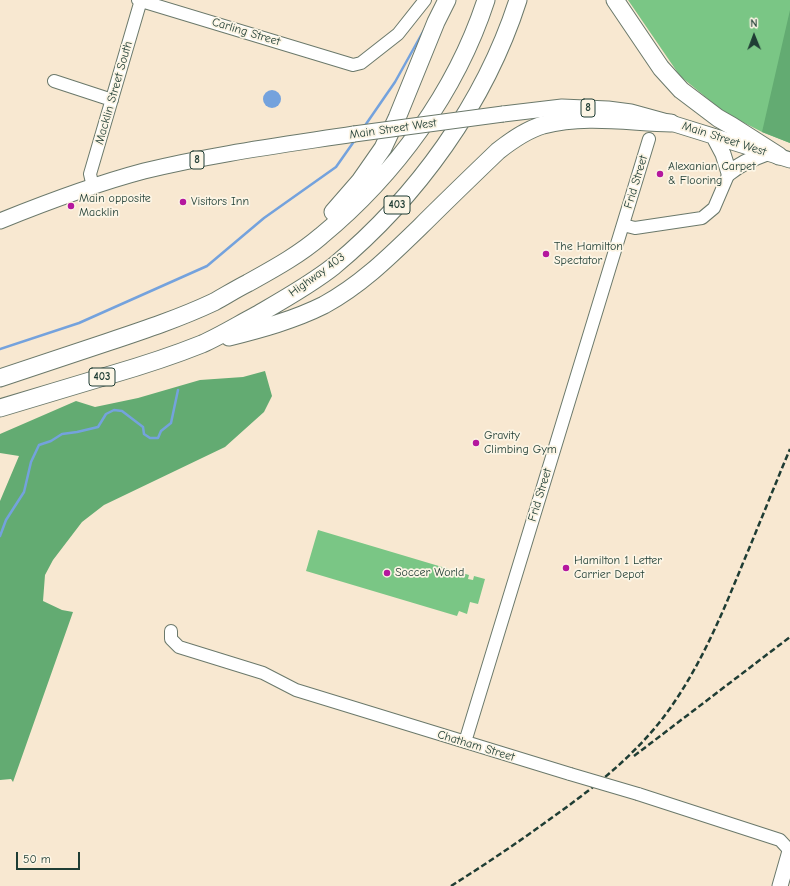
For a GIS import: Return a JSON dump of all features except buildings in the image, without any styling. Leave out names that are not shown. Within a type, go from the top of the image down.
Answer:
[{"type":"highway","points":[[268,272],[285,254],[347,198],[383,148],[397,118],[436,22],[447,0]]},
{"type":"highway","name":"403","points":[[0,378],[153,327],[214,302],[268,272],[321,237],[354,206],[400,157],[433,110],[459,64],[486,0]]},
{"type":"highway","name":"Highway 403","points":[[0,408],[160,360],[204,343],[276,304],[314,280],[338,262],[385,218],[433,162],[463,116],[490,70],[508,30],[518,0]]},
{"type":"highway","points":[[615,0],[661,68],[681,90],[718,118],[779,157]]},
{"type":"highway","points":[[204,343],[264,329],[294,318],[323,305],[351,288],[377,268],[498,151],[526,132],[543,125],[584,120],[617,119],[640,122],[671,123]]},
{"type":"main road","name":"Main Street West","points":[[0,221],[93,187],[158,168],[234,152],[354,134],[562,107],[608,109],[631,112],[779,157]]},
{"type":"main road","points":[[714,137],[723,154],[728,173],[737,166],[756,157],[779,157]]},
{"type":"main road","points":[[780,886],[790,851]]},
{"type":"street","name":"Carling Street","points":[[140,0],[353,64],[361,63],[398,34],[425,0]]},
{"type":"street","name":"Macklin Street South","points":[[93,187],[90,174],[140,0]]},
{"type":"street","points":[[54,81],[112,100]]},
{"type":"street","name":"Frid Street","points":[[465,742],[649,139]]},
{"type":"street","name":"Frid Street","points":[[623,225],[635,228],[702,218],[714,208],[728,173]]},
{"type":"street","name":"Chatham Street","points":[[171,631],[171,639],[179,647],[263,673],[300,691],[638,794],[780,840],[790,851]]},
{"type":"green space","points":[[628,0],[790,0],[790,143],[762,132],[725,113],[680,76]]},
{"type":"green space","points":[[790,10],[790,143],[762,132]]},
{"type":"green space","points":[[265,371],[272,396],[264,412],[225,447],[104,505],[82,522],[53,560],[45,575],[43,601],[62,610],[73,612],[13,782],[11,779],[0,780],[0,501],[19,456],[0,453],[0,434],[76,401],[95,407],[138,398],[200,380],[243,377]]},
{"type":"green space","name":"Soccer World","points":[[318,530],[469,575],[468,579],[473,580],[474,576],[485,579],[478,604],[470,602],[467,614],[459,611],[457,616],[306,571]]},
{"type":"water","points":[[272,90],[278,93],[281,99],[278,105],[272,108],[266,105],[263,99],[266,93]]},
{"type":"waterway","points":[[364,127],[395,82],[424,30]]},
{"type":"waterway","points":[[0,349],[79,323],[207,266],[264,218],[336,167],[355,140]]},
{"type":"waterway","points":[[0,536],[6,520],[24,492],[31,462],[39,445],[51,441],[62,434],[98,427],[106,414],[114,410],[122,411],[143,427],[144,434],[150,438],[158,438],[161,431],[171,423],[178,390]]},
{"type":"railway","points":[[451,886],[515,844],[582,796],[623,762],[647,737],[673,705],[707,646],[726,605],[790,449]]},
{"type":"railway","points":[[634,756],[790,637]]},
{"type":"place","name":"Alexanian Carpet & Flooring","points":[[660,174]]},
{"type":"place","name":"Visitors Inn","points":[[183,202]]},
{"type":"place","name":"Main opposite Macklin","points":[[71,206]]},
{"type":"place","name":"The Hamilton Spectator","points":[[546,254]]},
{"type":"place","name":"Gravity Climbing Gym","points":[[476,443]]},
{"type":"place","name":"Hamilton 1 Letter Carrier Depot","points":[[566,568]]},
{"type":"place","name":"Soccer World","points":[[387,573]]}]
